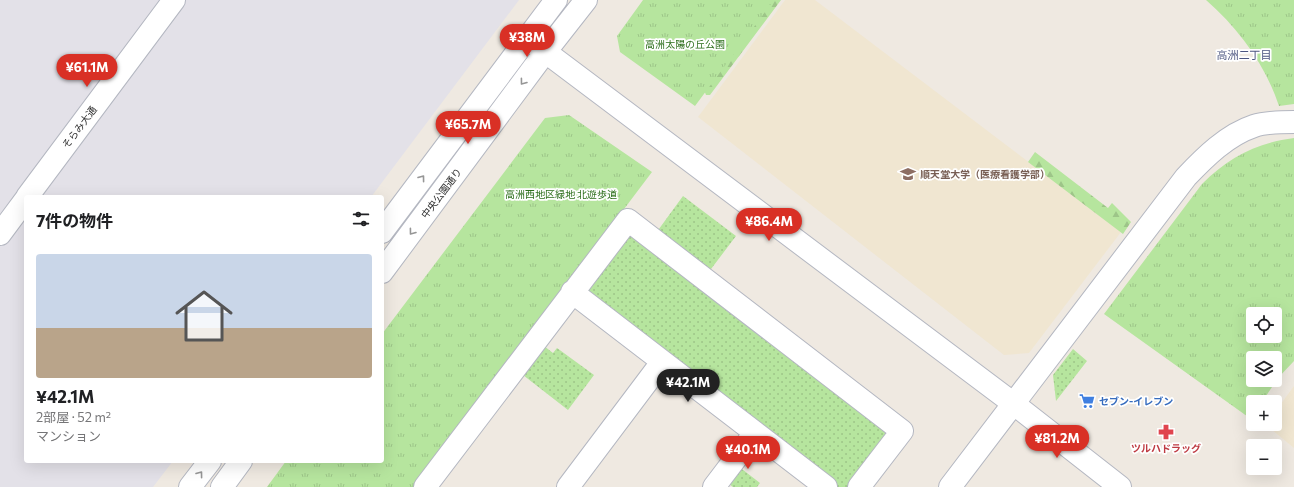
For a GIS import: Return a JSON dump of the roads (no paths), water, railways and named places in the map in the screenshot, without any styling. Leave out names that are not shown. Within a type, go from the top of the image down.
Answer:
[{"type":"street","name":"そらみ大通","points":[[29,195],[174,0]]},
{"type":"street","points":[[384,229],[556,0]]},
{"type":"street","name":"中央公園通り","points":[[384,269],[546,51],[586,0]]},
{"type":"street","points":[[527,38],[1014,404],[1120,487]]},
{"type":"street","points":[[950,487],[1186,177],[1203,159],[1232,137],[1255,126],[1294,122]]},
{"type":"street","name":"そらみ大通","points":[[0,234],[24,202]]},
{"type":"street","points":[[425,487],[628,220],[902,431],[860,487]]},
{"type":"street","points":[[572,292],[826,487]]},
{"type":"street","points":[[568,487],[662,362]]},
{"type":"street","points":[[714,487],[755,433]]},
{"type":"street","points":[[190,487],[208,463]]},
{"type":"street","points":[[222,487],[240,463]]},
{"type":"place","name":"順天堂大学（医療看護学部）","points":[[908,174]]},
{"type":"place","name":"セブン-イレブン","points":[[1087,401]]},
{"type":"place","name":"ツルハドラッグ","points":[[1166,432]]},
{"type":"district","name":"高洲二丁目","points":[[1244,55]]},
{"type":"park label","name":"高洲太陽の丘公園","points":[[685,44]]},
{"type":"park label","name":"高洲西地区緑地 北遊歩道","points":[[561,194]]}]
